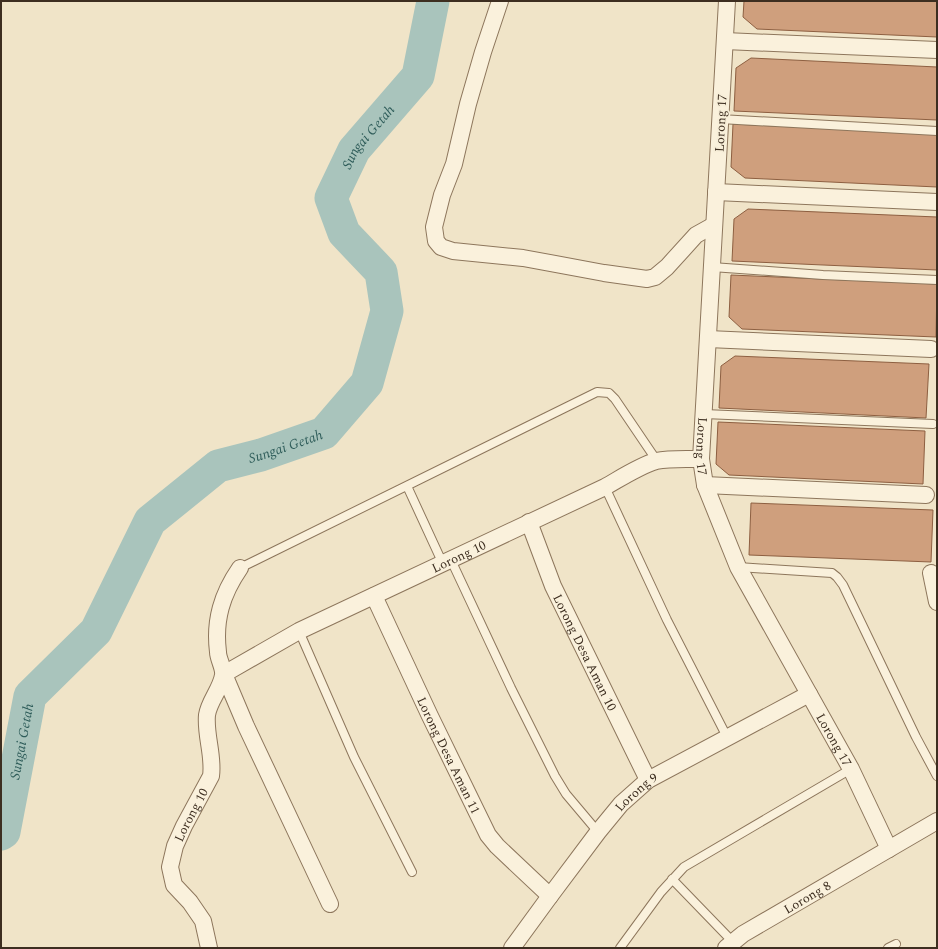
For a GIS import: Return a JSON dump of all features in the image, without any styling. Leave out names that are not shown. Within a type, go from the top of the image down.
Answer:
[{"type":"street","points":[[500,1],[483,52],[468,104],[454,164],[442,196],[434,227],[436,241],[441,247],[453,251],[523,258],[604,273],[647,279],[656,277],[696,236],[714,225]]},
{"type":"street","name":"Lorong 17","points":[[727,1],[701,459],[705,486],[738,566],[851,770],[889,849]]},
{"type":"street","points":[[725,41],[937,50]]},
{"type":"street","points":[[716,192],[937,202]]},
{"type":"street","points":[[708,339],[930,349]]},
{"type":"street","name":"Lorong 10","points":[[209,948],[203,921],[190,902],[174,885],[170,867],[175,846],[184,826],[211,776],[212,767],[208,741],[207,714],[224,674],[299,631],[606,487],[646,465],[657,461],[701,459]]},
{"type":"street","points":[[705,486],[926,495]]},
{"type":"street","name":"Lorong Desa Aman 10","points":[[529,522],[553,586],[648,780]]},
{"type":"street","points":[[240,568],[223,597],[216,632],[218,654],[224,674],[246,726],[330,904]]},
{"type":"street","points":[[931,573],[937,602]]},
{"type":"street","name":"Lorong Desa Aman 11","points":[[374,596],[488,835],[497,846],[550,896]]},
{"type":"street","name":"Lorong 9","points":[[512,948],[598,832],[621,804],[648,780],[809,694]]},
{"type":"street","name":"Lorong 8","points":[[730,945],[743,934],[937,821]]},
{"type":"lane","points":[[720,119],[937,131]]},
{"type":"lane","points":[[712,267],[823,275],[937,280]]},
{"type":"lane","points":[[240,568],[597,392],[609,393],[657,461]]},
{"type":"lane","points":[[704,414],[933,424]]},
{"type":"lane","points":[[407,486],[555,776],[566,794],[598,832]]},
{"type":"lane","points":[[606,487],[666,620],[727,737]]},
{"type":"lane","points":[[738,566],[832,573],[837,577],[843,585],[916,737],[937,776]]},
{"type":"lane","points":[[299,631],[354,757],[412,872]]},
{"type":"lane","points":[[620,948],[672,879],[684,867],[851,770]]},
{"type":"lane","points":[[672,879],[730,945]]},
{"type":"lane","points":[[888,948],[896,944]]},
{"type":"building","points":[[744,1],[937,1],[937,37],[757,29],[743,17]]},
{"type":"building","points":[[751,58],[937,67],[937,120],[734,111],[736,68]]},
{"type":"building","points":[[733,124],[937,134],[937,187],[745,178],[731,167]]},
{"type":"building","points":[[748,209],[937,217],[937,270],[732,261],[734,219]]},
{"type":"building","points":[[731,275],[937,284],[936,337],[742,329],[729,317]]},
{"type":"building","points":[[735,356],[929,364],[926,418],[719,408],[721,366]]},
{"type":"building","points":[[718,422],[925,431],[923,484],[729,475],[716,464]]},
{"type":"building","points":[[751,503],[933,510],[931,562],[749,555]]},
{"type":"waterway","name":"Sungai Getah","points":[[1,834],[4,832],[30,696],[96,631],[150,521],[218,466],[261,455],[324,433],[367,383],[387,311],[381,272],[344,233],[331,198],[354,150],[418,76],[433,1]]}]
